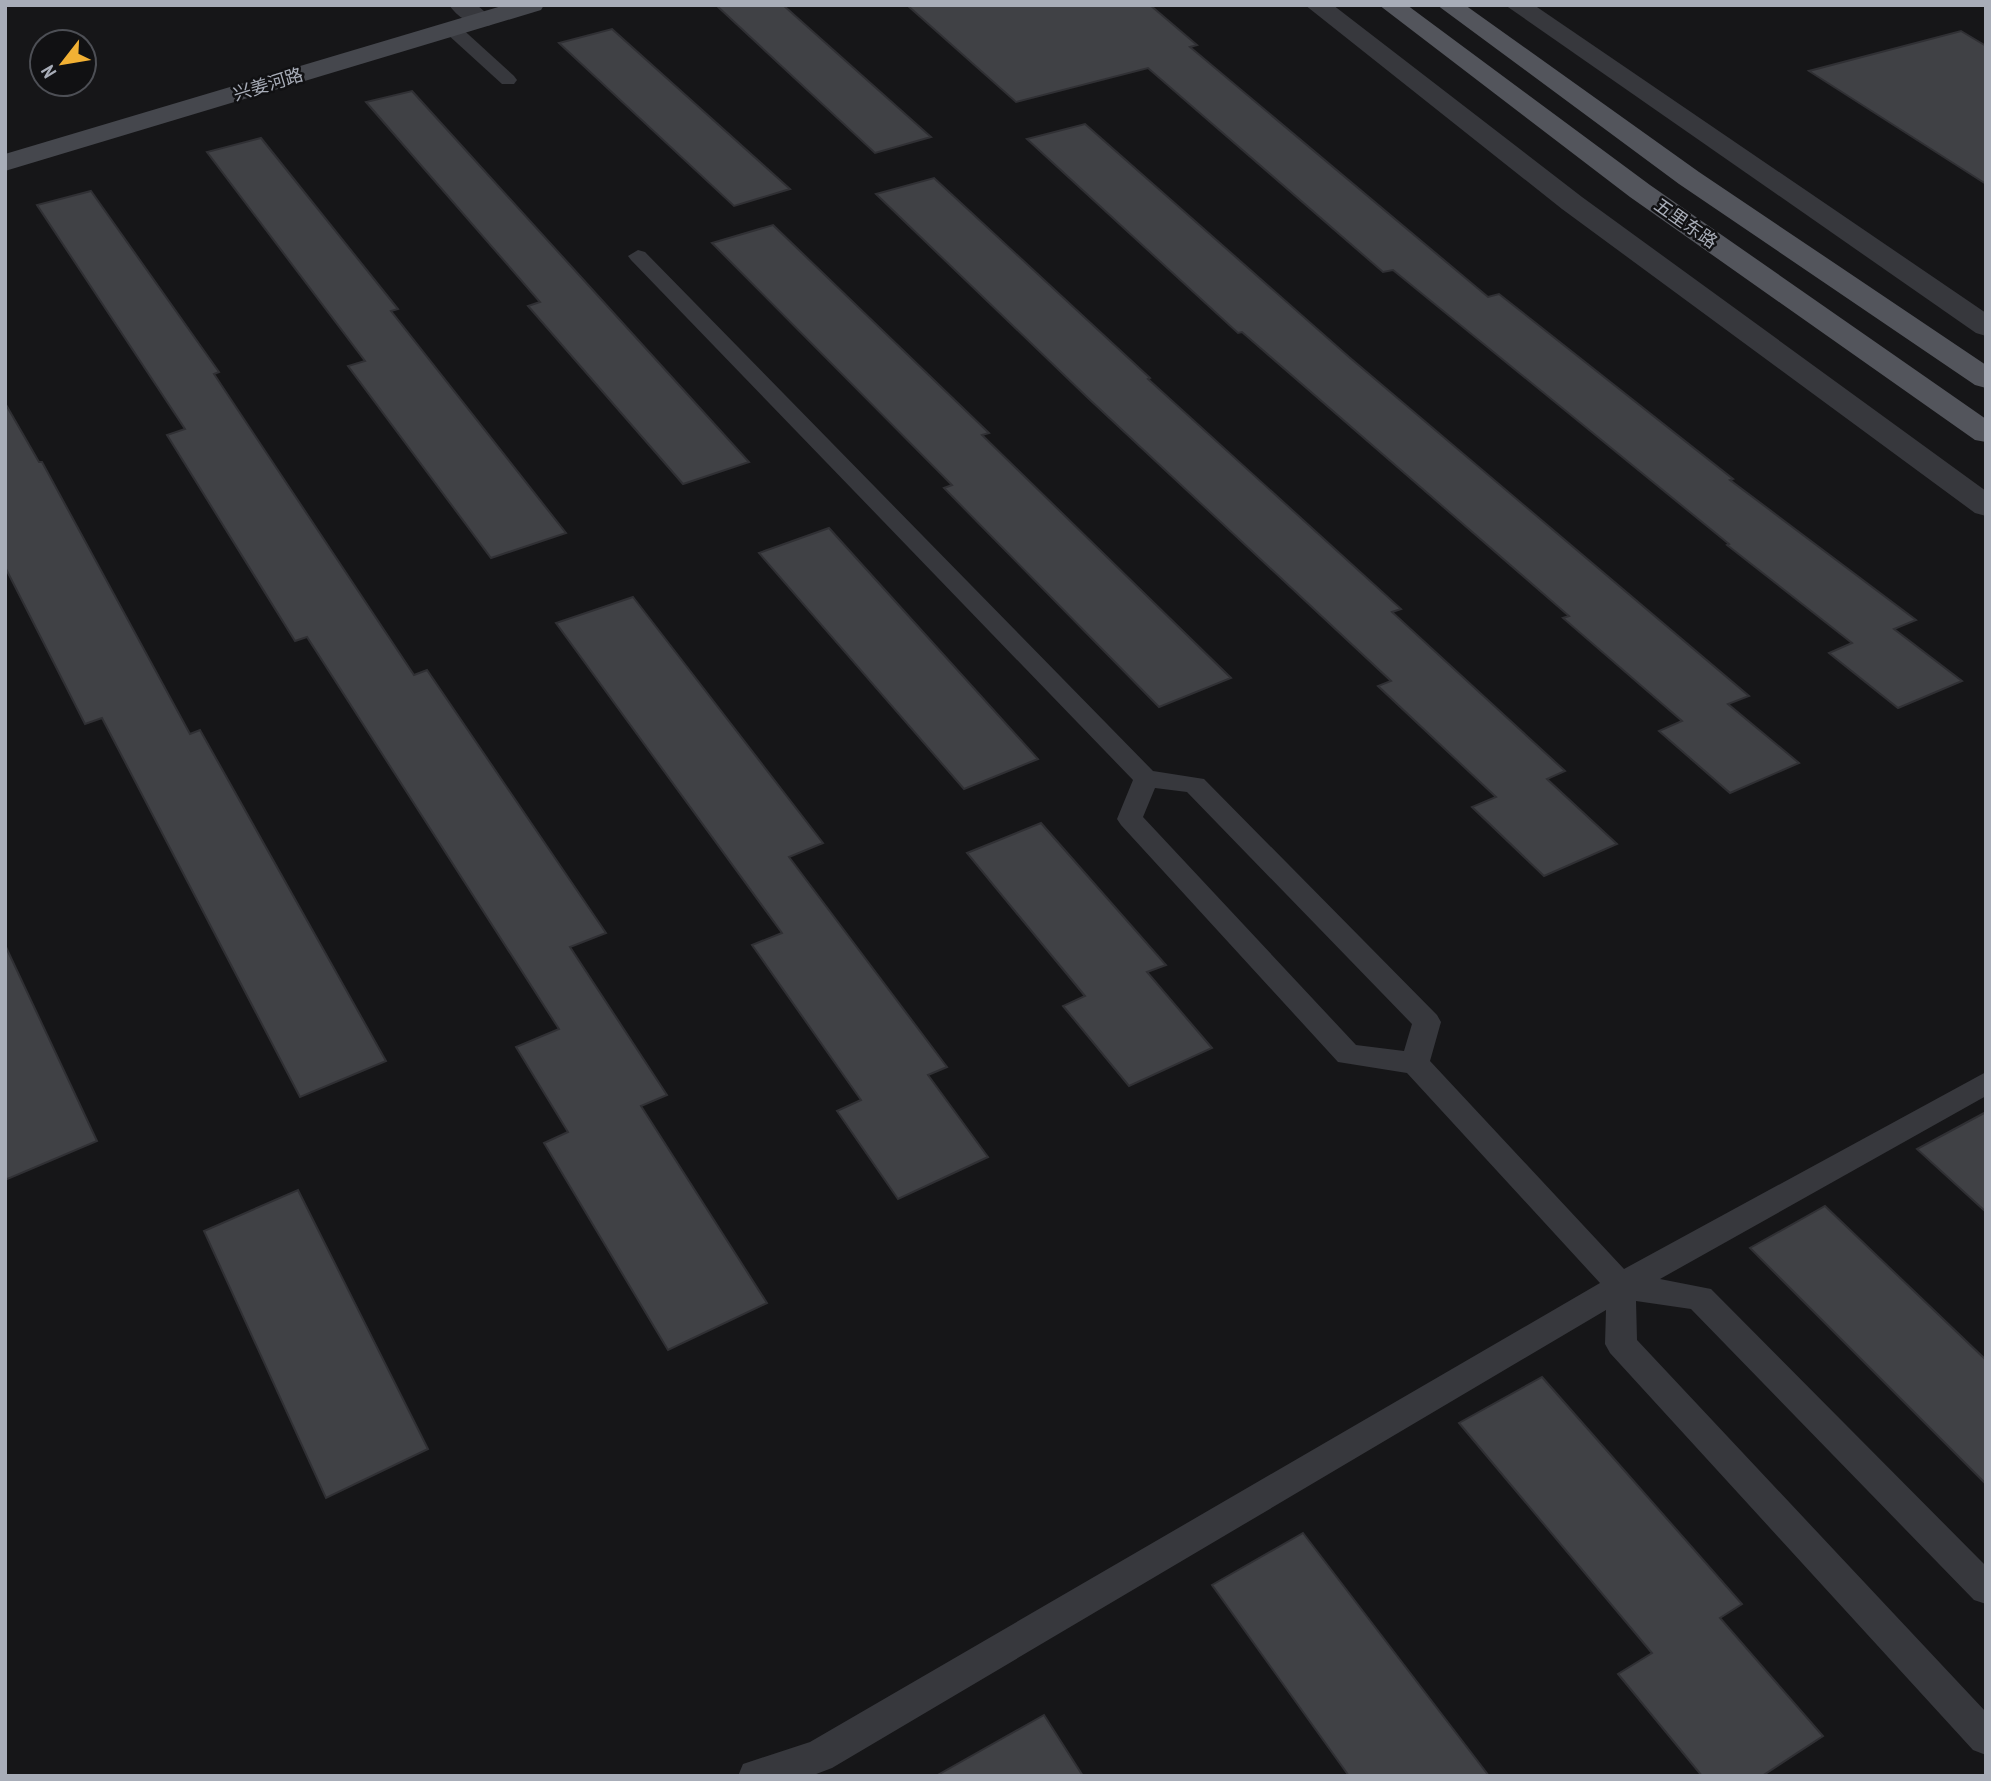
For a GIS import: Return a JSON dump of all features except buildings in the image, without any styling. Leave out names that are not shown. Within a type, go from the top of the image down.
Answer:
[{"type":"main road","name":"五里东路","points":[[1391,5],[1640,191],[1986,433]]},
{"type":"main road","name":"五里东路","points":[[1449,5],[1689,178],[1986,379]]},
{"type":"street","name":"兴姜河路","points":[[5,163],[456,17],[482,20],[532,5]]},
{"type":"street","points":[[1317,5],[1572,203],[1986,506]]},
{"type":"street","points":[[1517,5],[1986,327]]},
{"type":"lane","points":[[456,17],[508,80]]},
{"type":"lane","points":[[638,256],[1146,778],[1195,785],[1427,1022],[1415,1063]]},
{"type":"lane","points":[[1146,778],[1130,819],[1348,1055],[1415,1063],[1621,1286],[1700,1298],[1986,1589]]},
{"type":"lane","points":[[756,1776],[819,1756],[1621,1286],[1986,1083]]},
{"type":"lane","points":[[1621,1286],[1621,1345],[1986,1738]]}]
